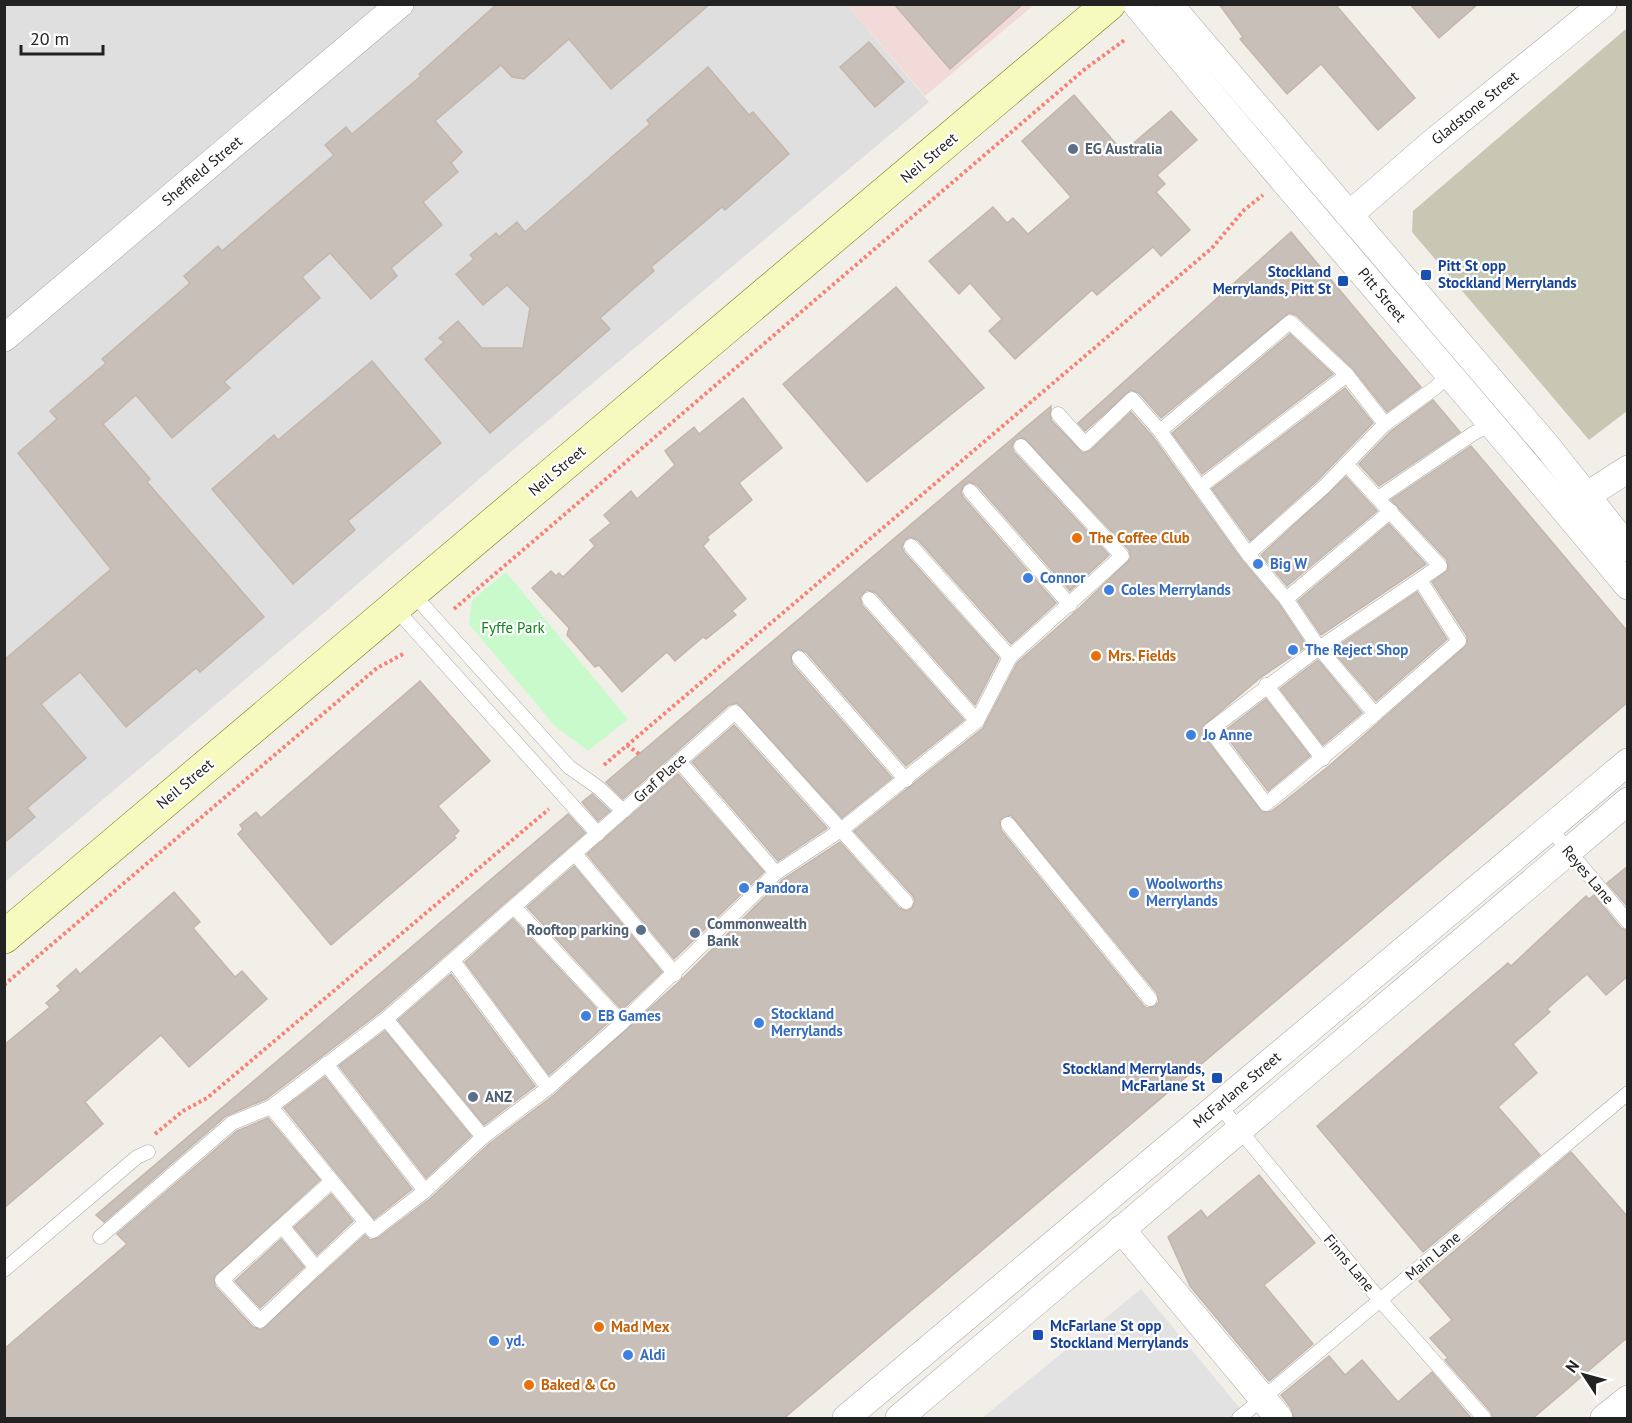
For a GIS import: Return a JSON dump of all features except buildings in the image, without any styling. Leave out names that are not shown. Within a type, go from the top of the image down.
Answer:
[{"type":"main road","name":"Neil Street","points":[[4,937],[1109,4]]},
{"type":"street","name":"Sheffield Street","points":[[4,338],[400,4]]},
{"type":"street","name":"Pitt Street","points":[[1136,4],[1290,189],[1492,424],[1628,548]]},
{"type":"street","name":"Pitt Street","points":[[1168,4],[1349,215],[1576,502],[1628,586]]},
{"type":"street","name":"Gladstone Street","points":[[1349,215],[1431,144],[1603,4]]},
{"type":"street","points":[[1576,502],[1628,469]]},
{"type":"street","name":"McFarlane Street","points":[[846,1419],[1628,762]]},
{"type":"street","points":[[899,1419],[1628,801]]},
{"type":"street","points":[[1121,1229],[1271,1409]]},
{"type":"street","points":[[1604,1419],[1628,1399]]},
{"type":"lane","points":[[1160,431],[1290,321],[1347,375],[1385,424]]},
{"type":"lane","points":[[1248,554],[1347,465],[1385,424],[1435,388],[1449,374]]},
{"type":"lane","points":[[1200,487],[1347,375]]},
{"type":"lane","points":[[1058,414],[1085,444],[1132,399],[1160,431],[1248,554],[1286,598],[1319,648],[1376,714]]},
{"type":"lane","points":[[1378,498],[1474,433],[1492,424]]},
{"type":"lane","points":[[271,1107],[374,1231],[425,1191],[483,1137],[548,1088],[622,1023],[675,974],[776,873],[841,830],[977,722],[1010,657],[1122,556],[1022,446]]},
{"type":"lane","points":[[1347,465],[1440,566],[1266,685],[1210,730],[1266,804],[1323,759],[1459,641],[1420,580]]},
{"type":"lane","points":[[970,491],[1070,605]]},
{"type":"lane","points":[[1286,598],[1391,511]]},
{"type":"lane","points":[[911,546],[1010,657]]},
{"type":"lane","points":[[869,599],[977,722]]},
{"type":"lane","name":"Graf Place","points":[[404,600],[569,767],[599,788],[623,812],[735,712],[906,902]]},
{"type":"lane","points":[[404,600],[598,834]]},
{"type":"lane","points":[[799,658],[906,780]]},
{"type":"lane","points":[[1266,685],[1323,759]]},
{"type":"lane","points":[[679,761],[776,873]]},
{"type":"lane","points":[[100,1237],[232,1123],[271,1107],[386,1019],[623,812]]},
{"type":"lane","points":[[1008,824],[1150,999]]},
{"type":"lane","name":"Reyes Lane","points":[[1549,827],[1628,922]]},
{"type":"lane","points":[[576,855],[675,974]]},
{"type":"lane","points":[[515,908],[622,1023]]},
{"type":"lane","points":[[453,961],[548,1088]]},
{"type":"lane","points":[[386,1019],[483,1137]]},
{"type":"lane","points":[[326,1064],[425,1191]]},
{"type":"lane","name":"Main Lane","points":[[1239,1419],[1271,1409],[1380,1300],[1628,1093]]},
{"type":"lane","name":"Finns Lane","points":[[1219,1106],[1380,1300],[1484,1419]]},
{"type":"lane","points":[[4,1270],[148,1146]]},
{"type":"lane","points":[[331,1182],[222,1280],[260,1321],[366,1222]]},
{"type":"lane","points":[[282,1226],[316,1268]]},
{"type":"path","points":[[447,617],[458,605],[796,315],[1085,69],[1126,39]]},
{"type":"path","points":[[604,765],[1212,248],[1244,210],[1269,192]]},
{"type":"path","points":[[4,985],[377,668],[405,653]]},
{"type":"path","points":[[627,745],[639,754]]},
{"type":"path","points":[[148,1146],[183,1111],[207,1098],[554,805]]},
{"type":"shaded area","points":[[5,5],[847,5],[929,102],[520,444],[310,625],[5,882]]},
{"type":"shaded area","points":[[847,5],[1034,5],[925,96]]},
{"type":"shaded area","points":[[1627,28],[1627,411],[1589,440],[1412,232],[1413,211]]},
{"type":"shaded area","points":[[1141,1289],[1244,1413],[1237,1418],[982,1418]]},
{"type":"green space","name":"Fyffe Park","points":[[506,572],[628,719],[588,751],[555,726],[469,624],[472,600]]},
{"type":"place","name":"EG Australia","points":[[1073,149]]},
{"type":"place","name":"Pitt St opp Stockland Merrylands","points":[[1426,275]]},
{"type":"place","name":"Stockland Merrylands, Pitt St","points":[[1343,281]]},
{"type":"place","name":"The Coffee Club","points":[[1077,538]]},
{"type":"place","name":"Big W","points":[[1258,564]]},
{"type":"place","name":"Connor","points":[[1028,578]]},
{"type":"place","name":"Coles Merrylands","points":[[1109,590]]},
{"type":"place","name":"The Reject Shop","points":[[1293,650]]},
{"type":"place","name":"Mrs. Fields","points":[[1096,656]]},
{"type":"place","name":"Jo Anne","points":[[1191,735]]},
{"type":"place","name":"Pandora","points":[[744,888]]},
{"type":"place","name":"Woolworths Merrylands","points":[[1134,893]]},
{"type":"place","name":"Rooftop parking","points":[[641,930]]},
{"type":"place","name":"Commonwealth Bank","points":[[695,933]]},
{"type":"place","name":"EB Games","points":[[586,1016]]},
{"type":"place","name":"Stockland Merrylands","points":[[759,1023]]},
{"type":"place","name":"Stockland Merrylands, McFarlane St","points":[[1217,1078]]},
{"type":"place","name":"ANZ","points":[[473,1097]]},
{"type":"place","name":"Mad Mex","points":[[599,1327]]},
{"type":"place","name":"McFarlane St opp Stockland Merrylands","points":[[1038,1335]]},
{"type":"place","name":"yd.","points":[[494,1341]]},
{"type":"place","name":"Aldi","points":[[628,1355]]},
{"type":"place","name":"Baked & Co","points":[[529,1385]]}]
